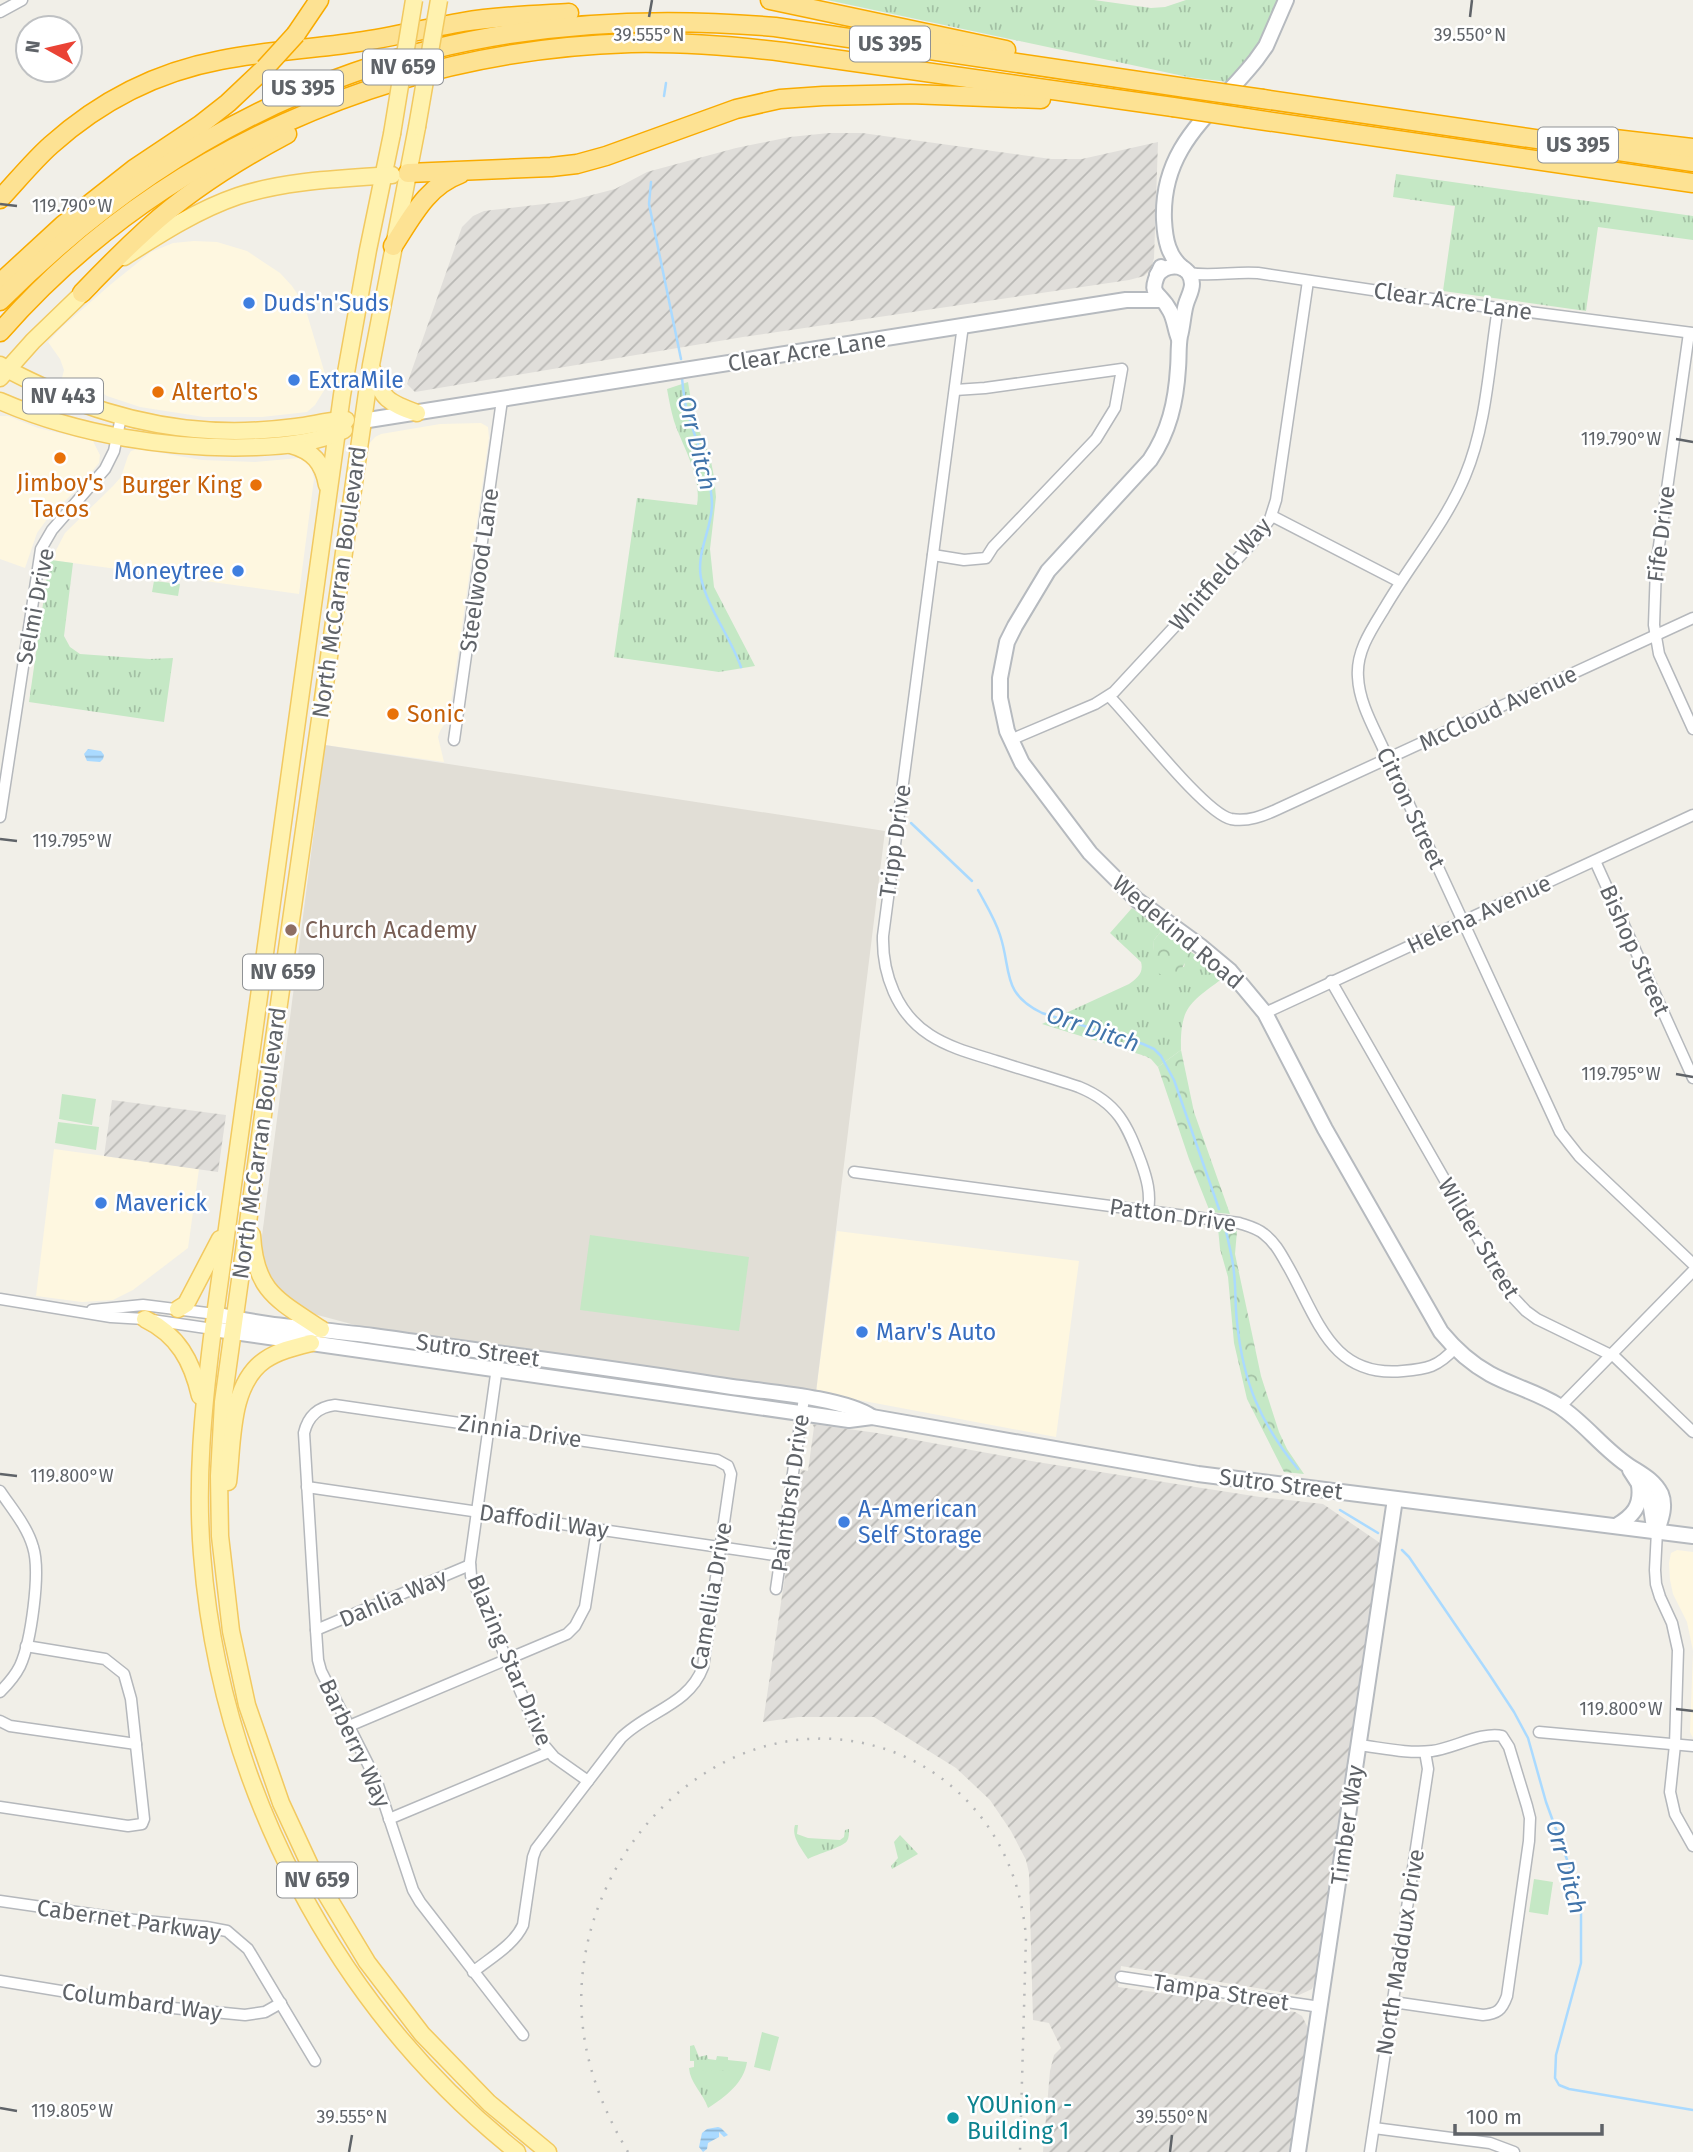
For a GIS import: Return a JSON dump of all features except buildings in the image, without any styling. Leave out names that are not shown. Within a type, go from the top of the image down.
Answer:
[{"type":"highway","points":[[0,282],[63,225],[134,169],[210,118],[265,68],[296,34],[319,0]]},
{"type":"highway","points":[[770,0],[1010,51],[1111,76]]},
{"type":"highway","points":[[0,199],[51,145],[82,120],[145,83],[191,66],[242,56],[340,45],[466,22],[525,15],[588,13],[667,19]]},
{"type":"highway","name":"US 395","points":[[0,301],[66,238],[126,191],[204,140],[250,114],[358,67],[411,51],[472,37],[590,22],[667,19],[775,27],[1693,162]]},
{"type":"highway","name":"US 395","points":[[1,331],[93,243],[152,198],[202,166],[304,114],[365,90],[487,58],[550,49],[633,43],[772,51],[1693,183]]},
{"type":"highway","points":[[82,293],[148,228],[219,174],[336,108],[421,74]]},
{"type":"highway","points":[[408,173],[467,172],[577,164],[736,109],[780,99],[911,94],[1143,103]]},
{"type":"highway","points":[[1463,128],[1555,131],[1693,148]]},
{"type":"highway","points":[[393,246],[427,195],[438,186],[467,172]]},
{"type":"highway","points":[[1634,175],[1693,192]]},
{"type":"main road","name":"North McCarran Boulevard","points":[[414,0],[392,134],[354,325],[328,495],[202,1414],[199,1506],[209,1619],[224,1692],[251,1781],[273,1834],[320,1926],[384,2019],[443,2085],[517,2152]]},
{"type":"main road","name":"North McCarran Boulevard","points":[[439,0],[370,365],[362,421],[233,1326],[220,1439],[220,1536],[231,1631],[247,1705],[281,1803],[314,1874],[367,1962],[422,2034],[489,2103],[548,2152]]},
{"type":"main road","points":[[3,370],[82,293],[125,257],[207,209],[237,196],[282,185],[320,179],[408,173]]},
{"type":"main road","points":[[370,365],[379,391],[385,398],[417,414]]},
{"type":"main road","name":"Clear Acre Lane","points":[[3,370],[121,417],[166,427],[212,431],[338,427]]},
{"type":"main road","name":"Clear Acre Lane","points":[[0,401],[42,416],[118,435],[193,447],[289,444],[362,421]]},
{"type":"main road","points":[[289,444],[302,448],[317,458],[323,468],[328,495]]},
{"type":"main road","points":[[251,1201],[253,1254],[263,1282],[281,1303],[321,1329]]},
{"type":"main road","points":[[178,1309],[187,1304],[214,1253],[229,1217]]},
{"type":"main road","points":[[145,1319],[157,1325],[181,1346],[190,1361],[201,1396],[202,1414]]},
{"type":"main road","points":[[220,1536],[237,1411],[246,1382],[266,1359],[311,1343]]},
{"type":"street","points":[[0,12],[22,0]]},
{"type":"street","points":[[1167,245],[1155,277],[1156,293],[1163,301],[1177,304],[1190,294],[1192,286],[1187,271],[1174,260],[1167,245],[1165,188],[1177,155],[1194,130],[1266,46],[1286,0]]},
{"type":"street","points":[[1155,277],[1161,270],[1172,265],[1187,271]]},
{"type":"street","name":"Clear Acre Lane","points":[[1187,271],[1214,276],[1246,272],[1691,333]]},
{"type":"street","name":"Clear Acre Lane","points":[[1190,294],[1199,283],[1214,276]]},
{"type":"street","name":"Clear Acre Lane","points":[[1126,300],[1155,277]]},
{"type":"street","name":"Whitfield Way","points":[[1010,740],[1109,696],[1253,542],[1272,516],[1308,281]]},
{"type":"street","name":"Wedekind Road","points":[[1190,294],[1180,339],[1173,411],[1160,446],[1139,475],[1048,571],[1007,642],[1000,678],[1000,698],[1010,740],[1022,763],[1054,808],[1105,870],[1137,900],[1230,971],[1265,1013],[1313,1108],[1441,1332],[1455,1348],[1490,1374],[1560,1407],[1583,1424],[1628,1466],[1644,1475],[1660,1493],[1663,1511],[1657,1531],[1656,1584],[1672,1623],[1678,1650],[1671,1803],[1693,1846]]},
{"type":"street","name":"Clear Acre Lane","points":[[362,421],[1126,300],[1163,301]]},
{"type":"street","name":"Wedekind Road","points":[[1163,301],[1171,311],[1180,339]]},
{"type":"street","name":"Citron Street","points":[[1498,308],[1482,414],[1470,463],[1446,513],[1369,634],[1358,666],[1359,686],[1387,759],[1554,1122],[1564,1139],[1693,1264]]},
{"type":"street","name":"Tripp Drive","points":[[963,326],[882,953],[893,991],[904,1010],[929,1034],[967,1051],[1079,1087],[1114,1108],[1130,1131],[1148,1184],[1148,1211]]},
{"type":"street","name":"Fife Drive","points":[[1691,333],[1653,598],[1654,636],[1659,654],[1693,729]]},
{"type":"street","points":[[933,555],[964,559],[986,558],[993,547],[1096,439],[1115,408],[1122,369],[955,390]]},
{"type":"street","name":"Steelwood Lane","points":[[454,740],[502,400]]},
{"type":"street","name":"Selmi Drive","points":[[0,817],[41,548],[52,530],[105,469],[114,451],[121,417]]},
{"type":"street","points":[[1272,516],[1400,582]]},
{"type":"street","name":"McCloud Avenue","points":[[1109,696],[1205,802],[1222,816],[1252,819],[1693,618]]},
{"type":"street","name":"Helena Avenue","points":[[1265,1013],[1693,815]]},
{"type":"street","name":"Bishop Street","points":[[1595,860],[1689,1061],[1693,1078]]},
{"type":"street","name":"Wilder Street","points":[[1331,981],[1510,1294],[1536,1319],[1611,1354],[1693,1432]]},
{"type":"street","name":"Patton Drive","points":[[854,1172],[1240,1223],[1263,1232],[1278,1249],[1332,1344],[1359,1366],[1379,1372],[1419,1370],[1437,1364],[1455,1348]]},
{"type":"street","points":[[1560,1407],[1693,1271]]},
{"type":"street","name":"Sutro Street","points":[[0,1299],[111,1317],[214,1322]]},
{"type":"street","name":"Sutro Street","points":[[81,1312],[133,1305],[178,1309],[214,1322],[360,1351],[849,1420],[872,1417],[1187,1472],[1693,1536]]},
{"type":"street","name":"Sutro Street","points":[[233,1326],[321,1329],[499,1353],[804,1398],[849,1406],[872,1417]]},
{"type":"street","points":[[360,1351],[361,1341],[366,1335]]},
{"type":"street","name":"Blazing Star Drive","points":[[499,1353],[470,1565],[474,1583],[543,1744],[549,1752],[588,1781]]},
{"type":"street","name":"Paintbrsh Drive","points":[[776,1589],[804,1398]]},
{"type":"street","name":"Zinnia Drive","points":[[313,1414],[326,1406],[335,1405],[717,1460],[727,1466]]},
{"type":"street","name":"Barberry Way","points":[[313,1414],[304,1433],[318,1660],[321,1671],[377,1782],[419,1902],[523,2035]]},
{"type":"street","name":"Camellia Drive","points":[[473,1972],[520,1933],[536,1849],[588,1781],[629,1730],[685,1695],[699,1678],[703,1667],[731,1474],[727,1466]]},
{"type":"street","name":"Wedekind Road","points":[[1628,1466],[1650,1501],[1657,1531]]},
{"type":"street","points":[[1616,1526],[1628,1519],[1639,1505],[1639,1484]]},
{"type":"street","name":"Daffodil Way","points":[[307,1487],[781,1556]]},
{"type":"street","points":[[0,1491],[29,1534],[37,1568],[26,1646],[19,1668],[0,1692]]},
{"type":"street","name":"Timber Way","points":[[1298,2152],[1395,1499]]},
{"type":"street","points":[[349,1726],[558,1639],[575,1626],[585,1607],[597,1529]]},
{"type":"street","name":"Dahlia Way","points":[[316,1630],[470,1565]]},
{"type":"street","points":[[0,1807],[128,1826],[142,1824],[144,1819],[131,1699],[121,1670],[105,1658],[26,1646]]},
{"type":"street","points":[[0,1721],[10,1726],[136,1744]]},
{"type":"street","points":[[1539,1732],[1693,1746]]},
{"type":"street","points":[[1359,1745],[1425,1752],[1447,1749],[1489,1735],[1502,1736],[1509,1747],[1530,1818],[1531,1829],[1505,2003],[1498,2013],[1483,2015],[1392,2002]]},
{"type":"street","points":[[389,1819],[549,1752]]},
{"type":"street","name":"North Maddux Drive","points":[[1370,2152],[1428,1769],[1425,1752]]},
{"type":"street","name":"Cabernet Parkway","points":[[0,1900],[227,1931],[248,1949],[315,2061]]},
{"type":"street","name":"Tampa Street","points":[[1121,1977],[1320,2007]]},
{"type":"street","name":"Columbard Way","points":[[0,1981],[152,2006],[245,2015],[265,2012],[281,2003]]},
{"type":"street","points":[[1374,2128],[1490,2143],[1514,2152]]},
{"type":"shaded area","points":[[862,133],[1051,159],[1082,159],[1158,142],[1154,258],[1151,269],[1144,276],[1129,280],[743,337],[415,392],[407,384],[462,227],[473,216],[484,211],[569,201],[615,189],[647,172],[736,148],[790,137]]},
{"type":"shaded area","points":[[217,242],[247,251],[280,273],[304,304],[328,384],[315,405],[307,412],[262,417],[204,417],[140,407],[107,396],[95,388],[61,382],[64,370],[48,342],[61,328],[151,252],[173,243]]},
{"type":"shaded area","points":[[0,416],[93,441],[100,455],[99,463],[37,533],[25,568],[0,559]]},
{"type":"shaded area","points":[[481,423],[488,427],[489,438],[449,717],[438,737],[444,762],[325,745],[366,447],[381,434],[440,424]]},
{"type":"shaded area","points":[[138,449],[202,460],[255,462],[299,458],[306,461],[311,466],[314,479],[299,594],[51,560],[65,533],[121,477],[131,451]]},
{"type":"shaded area","points":[[325,745],[885,831],[816,1392],[355,1325],[310,1313],[276,1293],[261,1256],[262,1236]]},
{"type":"shaded area","points":[[112,1100],[226,1115],[218,1172],[104,1156]]},
{"type":"shaded area","points":[[54,1149],[199,1169],[188,1248],[133,1290],[113,1300],[82,1302],[36,1296]]},
{"type":"shaded area","points":[[837,1231],[1079,1261],[1056,1437],[816,1392]]},
{"type":"shaded area","points":[[812,1424],[1189,1486],[1323,1504],[1380,1543],[1319,1971],[1312,1989],[1299,1995],[1121,1966],[1118,1987],[1295,2012],[1302,2016],[1310,2032],[1291,2152],[1043,2152],[1050,2071],[1054,2055],[1061,2048],[1049,2023],[1033,2020],[1029,1873],[1026,1860],[1011,1831],[990,1800],[956,1768],[874,1717],[798,1717],[763,1722],[801,1470],[808,1471],[814,1427]]},
{"type":"shaded area","points":[[1677,1550],[1693,1552],[1693,1651],[1687,1622],[1673,1594],[1670,1580],[1671,1553]]},
{"type":"shaded area","points":[[1693,1651],[1693,1738],[1690,1732]]},
{"type":"green space","points":[[827,0],[1094,0],[1151,8],[1165,7],[1186,0],[1278,0],[1257,49],[1228,82],[1188,77]]},
{"type":"green space","points":[[1396,174],[1693,216],[1693,240],[1598,227],[1586,311],[1443,291],[1455,206],[1393,197]]},
{"type":"green space","points":[[688,382],[694,419],[710,456],[714,477],[716,497],[710,549],[714,587],[755,666],[719,672],[614,657],[637,498],[697,505],[697,483],[674,421],[667,389]]},
{"type":"green space","points":[[51,560],[73,563],[64,636],[70,647],[80,654],[173,658],[164,722],[29,702]]},
{"type":"green space","points":[[154,581],[180,584],[178,596],[152,592]]},
{"type":"green space","points":[[1132,908],[1162,930],[1154,940],[1153,956],[1184,967],[1188,950],[1223,978],[1189,1007],[1182,1024],[1181,1050],[1158,1067],[1145,1056],[1042,1024],[1129,984],[1139,975],[1141,962],[1110,933]]},
{"type":"green space","points":[[1162,930],[1188,950],[1187,960],[1178,974],[1162,975],[1154,967],[1154,940]]},
{"type":"green space","points":[[1181,1050],[1194,1112],[1230,1214],[1210,1212],[1158,1067]]},
{"type":"green space","points":[[62,1094],[96,1099],[92,1125],[59,1119]]},
{"type":"green space","points":[[58,1122],[99,1127],[96,1150],[55,1143]]},
{"type":"green space","points":[[1218,1228],[1237,1231],[1235,1254],[1261,1376],[1279,1432],[1304,1474],[1284,1472],[1247,1399],[1234,1343],[1228,1277],[1220,1249]]},
{"type":"green space","points":[[590,1235],[749,1257],[739,1331],[580,1310]]},
{"type":"green space","points":[[795,1825],[798,1825],[797,1834],[808,1838],[840,1840],[844,1837],[845,1830],[849,1829],[849,1837],[840,1846],[808,1859],[796,1838]]},
{"type":"green space","points":[[900,1835],[918,1854],[892,1869],[891,1866],[898,1858],[894,1842]]},
{"type":"green space","points":[[1534,1879],[1553,1882],[1548,1915],[1529,1912]]},
{"type":"green space","points":[[762,2032],[779,2037],[770,2071],[754,2067]]},
{"type":"green space","points":[[694,2045],[699,2057],[707,2055],[708,2059],[716,2060],[717,2056],[728,2057],[728,2060],[747,2062],[738,2083],[708,2108],[690,2073],[689,2068],[694,2067],[694,2061],[690,2061],[690,2046]]},
{"type":"green space","points":[[730,2070],[730,2085],[702,2085],[702,2071]]},
{"type":"water","points":[[88,749],[101,751],[103,759],[100,762],[87,761],[84,754]]},
{"type":"water","points":[[718,2127],[728,2135],[724,2137],[719,2132],[719,2137],[708,2143],[703,2152],[699,2147],[702,2133]]},
{"type":"waterway","name":"Orr Ditch","points":[[664,96],[666,83]]},
{"type":"waterway","name":"Orr Ditch","points":[[651,182],[649,204],[681,359]]},
{"type":"waterway","name":"Orr Ditch","points":[[682,378],[690,422],[706,468],[711,492],[711,513],[701,559],[701,578],[709,601],[741,667]]},
{"type":"waterway","name":"Orr Ditch","points":[[911,823],[972,881]]},
{"type":"waterway","name":"Orr Ditch","points":[[978,890],[998,929],[1010,980],[1020,997],[1042,1013],[1143,1044],[1161,1056],[1174,1080],[1219,1209]]},
{"type":"waterway","name":"Orr Ditch","points":[[1226,1231],[1233,1268],[1240,1344],[1249,1383],[1273,1435],[1298,1469]]},
{"type":"waterway","name":"Orr Ditch","points":[[1340,1510],[1378,1533]]},
{"type":"waterway","name":"Orr Ditch","points":[[1402,1550],[1489,1674],[1528,1738],[1546,1802],[1573,1876],[1581,1911],[1581,1963],[1556,2055],[1555,2078],[1559,2085],[1569,2089],[1693,2110]]},
{"type":"railway","points":[[628,2152],[597,2088],[582,2019],[583,1970],[592,1924],[610,1880],[634,1840],[665,1805],[701,1776],[741,1754],[786,1742],[834,1739],[866,1744],[896,1753],[938,1775],[967,1800],[1004,1854],[1019,1894],[1026,1937],[1020,2152]]},
{"type":"place","name":"Duds'n'Suds","points":[[249,303]]},
{"type":"place","name":"ExtraMile","points":[[294,380]]},
{"type":"place","name":"Alterto's","points":[[158,392]]},
{"type":"place","name":"Jimboy's Tacos","points":[[60,458]]},
{"type":"place","name":"Burger King","points":[[256,485]]},
{"type":"place","name":"Moneytree","points":[[238,571]]},
{"type":"place","name":"Sonic","points":[[393,714]]},
{"type":"place","name":"Church Academy","points":[[291,930]]},
{"type":"place","name":"Maverick","points":[[101,1203]]},
{"type":"place","name":"Marv's Auto","points":[[862,1332]]},
{"type":"place","name":"A-American Self Storage","points":[[844,1522]]},
{"type":"place","name":"YOUnion - Building 1","points":[[953,2118]]}]
